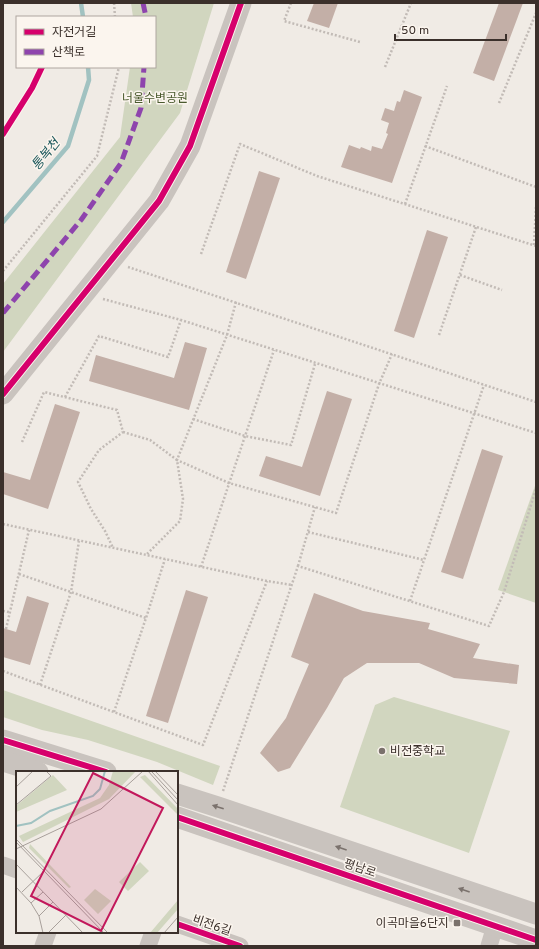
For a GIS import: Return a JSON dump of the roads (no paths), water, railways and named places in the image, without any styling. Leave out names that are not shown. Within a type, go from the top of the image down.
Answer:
[{"type":"street","points":[[3,394],[159,201],[190,146],[242,3]]},
{"type":"street","points":[[4,749],[37,771]]},
{"type":"street","points":[[4,749],[102,771]]},
{"type":"street","points":[[178,794],[536,914]]},
{"type":"street","name":"평남로","points":[[178,817],[536,940]]},
{"type":"street","points":[[3,865],[16,870]]},
{"type":"street","name":"비전6길","points":[[178,924],[240,946]]},
{"type":"street","points":[[489,946],[495,926]]},
{"type":"street","points":[[43,946],[48,933]]},
{"type":"street","points":[[148,946],[153,933]]},
{"type":"waterway","name":"통복천","points":[[81,3],[83,16]]},
{"type":"waterway","name":"통복천","points":[[3,222],[68,146],[89,80],[88,68]]},
{"type":"place","name":"비전중학교","points":[[382,751]]},
{"type":"place","name":"이곡마을6단지","points":[[457,923]]},
{"type":"park label","name":"너울수변공원","points":[[155,98]]}]
